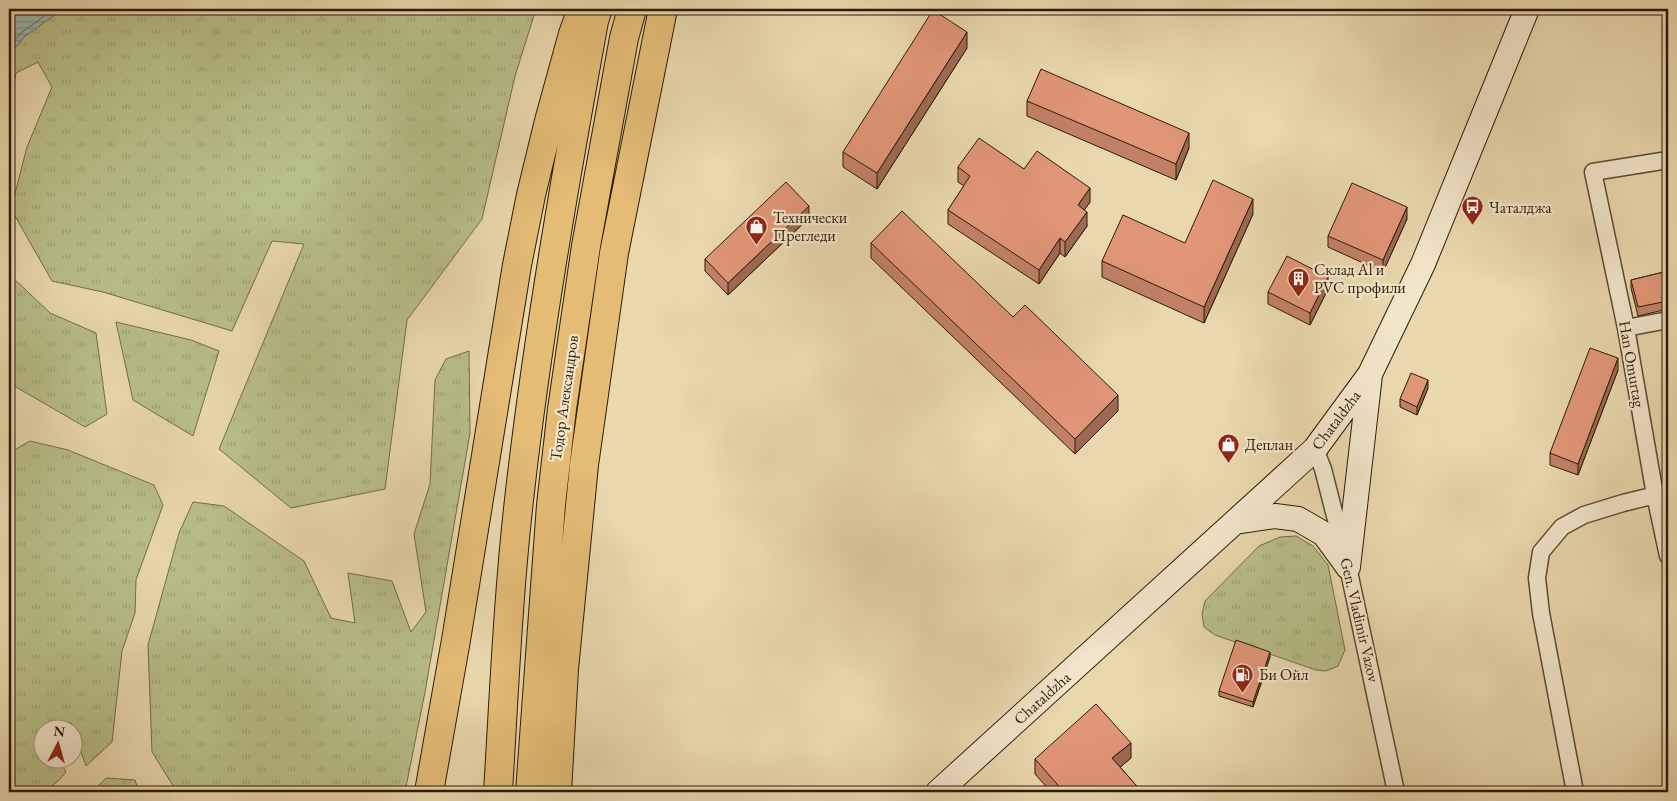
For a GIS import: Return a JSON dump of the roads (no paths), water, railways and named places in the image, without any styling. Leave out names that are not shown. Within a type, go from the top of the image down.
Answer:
[{"type":"highway","points":[[429,792],[458,630],[517,265],[531,195],[549,121],[573,34],[582,9]]},
{"type":"highway","name":"Тодор Александров","points":[[498,792],[508,631],[519,502],[531,405],[555,242],[594,22],[598,9]]},
{"type":"highway","name":"Тодор Александров","points":[[530,792],[550,505],[562,409],[586,246],[624,38],[632,9]]},
{"type":"highway","points":[[558,792],[564,669],[584,465],[614,253],[663,9]]},
{"type":"main road","name":"Chataldzha","points":[[938,792],[1315,449],[1370,374],[1424,264],[1527,9]]},
{"type":"main road","points":[[1348,567],[1364,445],[1370,374]]},
{"type":"main road","points":[[1235,522],[1275,516],[1298,520],[1324,534],[1348,567]]},
{"type":"street","name":"Han Omurtag","points":[[1668,160],[1593,172],[1662,493],[1668,556]]},
{"type":"street","points":[[1626,328],[1668,320]]},
{"type":"street","name":"Gen. Vladimir Vazov","points":[[1315,449],[1323,469],[1348,567],[1396,792]]},
{"type":"street","points":[[1575,792],[1541,614],[1537,578],[1541,552],[1562,527],[1584,515],[1662,493]]},
{"type":"water","points":[[9,9],[63,9],[24,37],[9,55]]},
{"type":"place","name":"Чаталджа","points":[[1473,226]]},
{"type":"place","name":"Технически Прегледи","points":[[757,245]]},
{"type":"place","name":"Склад Al и PVC профили","points":[[1298,297]]},
{"type":"place","name":"Деплан","points":[[1229,463]]},
{"type":"place","name":"Би Ойл","points":[[1243,693]]}]
